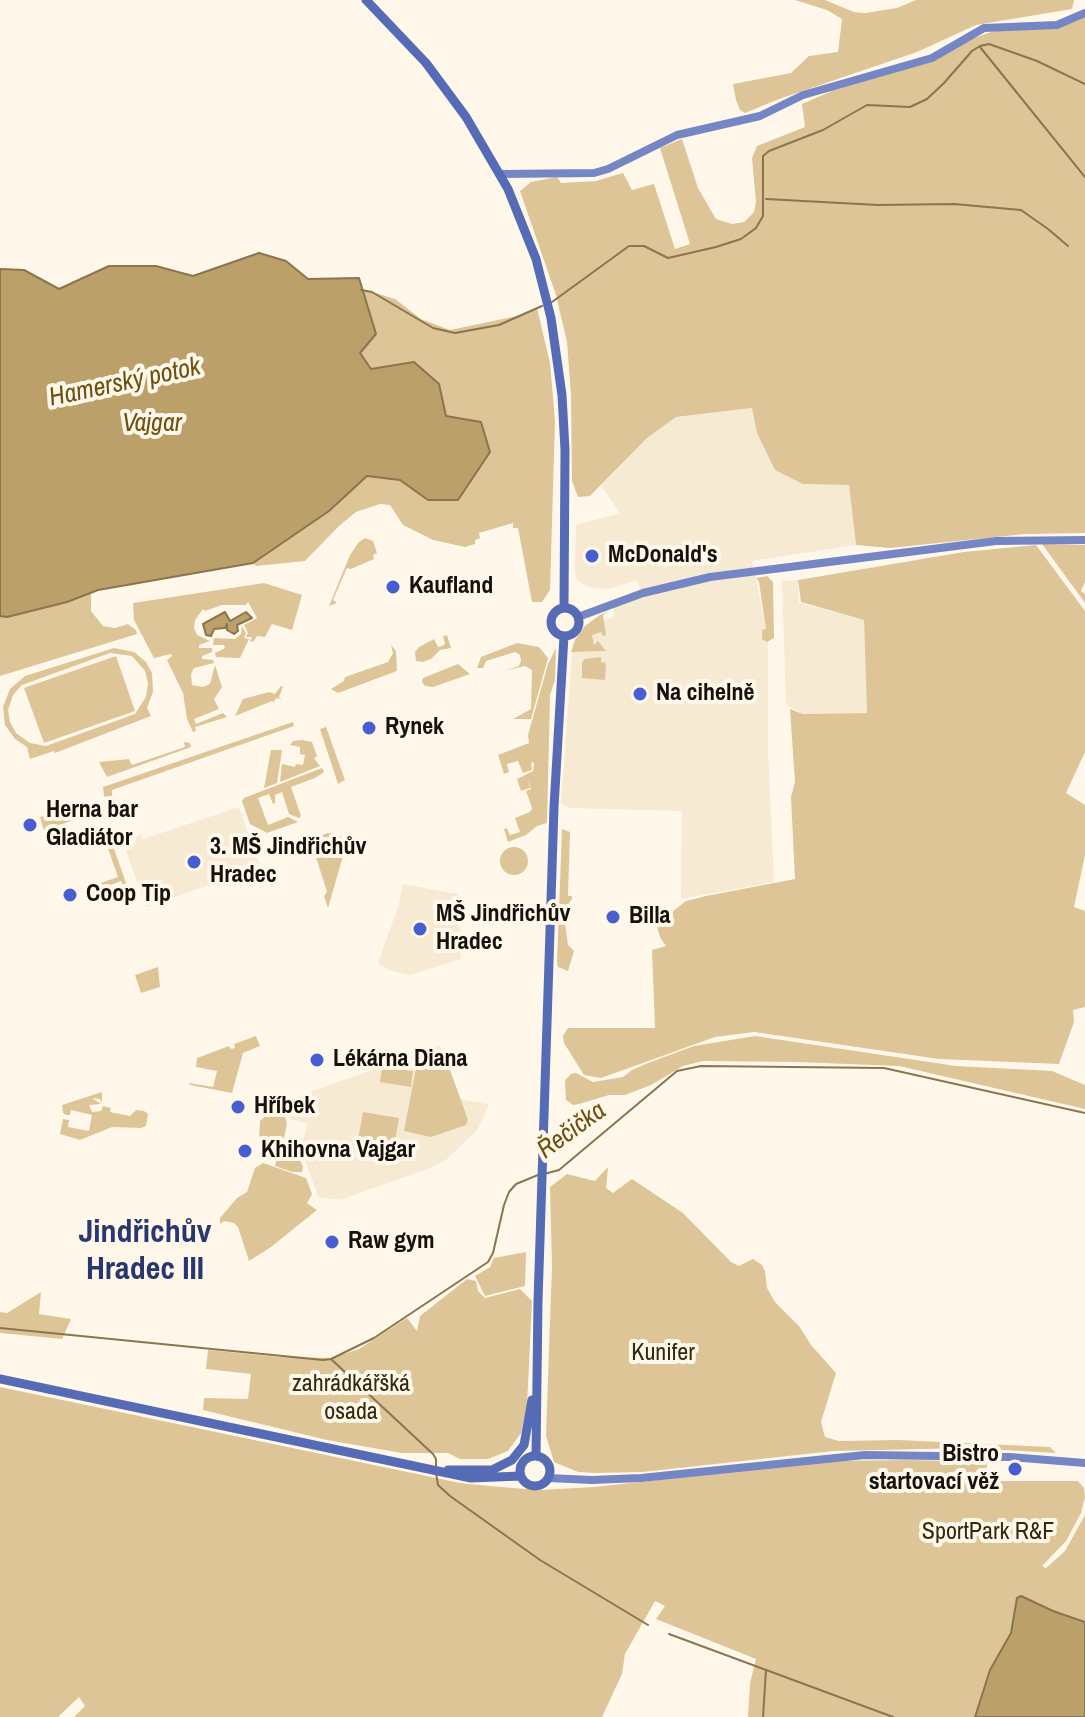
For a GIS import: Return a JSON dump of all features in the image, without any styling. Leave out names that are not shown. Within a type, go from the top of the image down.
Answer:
[{"type":"main road","points":[[366,0],[437,76],[476,131],[501,174],[528,237],[544,287],[560,373],[564,427],[564,608]]},
{"type":"main road","points":[[564,608],[571,609],[578,617],[577,629],[564,636],[555,633],[550,620],[556,610],[564,608]]},
{"type":"main road","points":[[536,1456],[554,807],[564,636]]},
{"type":"main road","points":[[440,1472],[452,1469],[492,1470],[503,1467],[517,1456],[526,1438],[537,1377]]},
{"type":"main road","points":[[0,1379],[440,1472],[485,1479],[521,1476]]},
{"type":"main road","points":[[536,1456],[548,1464],[548,1478],[534,1486],[526,1483],[521,1476],[522,1464],[536,1456]]},
{"type":"street","points":[[501,174],[594,173],[677,135],[760,116],[803,95],[932,58],[984,28],[1057,25],[1085,13]]},
{"type":"street","points":[[578,617],[643,593],[710,577],[996,541],[1085,540]]},
{"type":"street","points":[[548,1478],[641,1478],[865,1455],[1010,1457],[1085,1463]]},
{"type":"shaded area","points":[[753,408],[757,433],[803,484],[849,485],[856,545],[752,561],[768,637],[768,750],[774,882],[681,899],[682,811],[569,808],[561,803],[572,652],[586,630],[614,616],[613,607],[642,597],[637,580],[609,589],[589,587],[577,580],[576,525],[620,513],[601,486],[647,438],[676,417]]},
{"type":"shaded area","points":[[798,580],[799,603],[864,620],[867,713],[803,714],[786,705],[782,581]]},
{"type":"shaded area","name":"3. MŠ Jindřichův Hradec","points":[[239,807],[260,867],[146,907],[126,851],[137,842],[135,837],[141,834],[143,839]]},
{"type":"shaded area","points":[[403,884],[458,894],[461,959],[410,975],[391,971],[378,963]]},
{"type":"shaded area","points":[[440,1046],[460,1099],[489,1104],[478,1129],[447,1159],[430,1168],[340,1200],[318,1197],[298,1140],[304,1138],[307,1123],[291,1120],[287,1108],[290,1099]]},
{"type":"green space","points":[[795,0],[825,0],[854,12],[865,13],[897,8],[916,0],[1074,0],[1072,9],[976,25],[917,52],[745,113],[740,110],[733,84],[791,73],[809,56],[838,52],[842,19],[827,10]]},
{"type":"green space","points":[[1085,17],[1085,533],[1025,534],[890,548],[856,545],[849,485],[803,484],[775,470],[757,433],[752,408],[676,417],[647,438],[590,496],[578,497],[572,481],[567,342],[556,295],[520,191],[531,182],[557,177],[561,183],[596,181],[623,173],[632,190],[654,184],[675,249],[690,244],[660,148],[682,139],[698,188],[716,219],[732,224],[744,222],[754,212],[756,202],[752,158],[757,146],[805,127],[802,104],[834,90],[932,59],[997,30]]},
{"type":"green space","points":[[363,289],[395,299],[421,319],[450,330],[517,316],[537,308],[550,363],[555,421],[550,590],[542,602],[532,602],[518,528],[513,528],[513,523],[479,533],[480,538],[475,540],[475,544],[465,547],[433,540],[403,525],[390,505],[380,504],[356,512],[305,561],[256,566],[253,563],[329,511],[367,476],[400,480],[428,500],[446,416],[439,384],[372,369],[360,353],[376,334]]},
{"type":"green space","points":[[365,538],[373,541],[377,553],[373,555],[374,559],[347,568],[333,600],[337,603],[329,606],[350,555]]},
{"type":"green space","points":[[1042,544],[1085,545],[1085,582],[1081,591],[1085,594],[1085,603]]},
{"type":"green space","points":[[1036,545],[1085,611],[1085,752],[1066,793],[1085,805],[1085,855],[1074,907],[1085,911],[1085,1007],[1073,1010],[1074,1022],[1059,1064],[939,1059],[754,1032],[715,1037],[601,1078],[584,1075],[564,1043],[563,1036],[568,1028],[655,1028],[652,950],[666,946],[653,913],[672,912],[686,901],[706,896],[795,879],[791,797],[795,782],[790,709],[803,714],[867,713],[864,620],[801,602],[798,580],[964,552]]},
{"type":"green space","points":[[767,576],[773,582],[774,638],[767,642],[762,639],[762,630],[766,629],[756,578]]},
{"type":"green space","points":[[264,583],[302,595],[292,630],[272,624],[265,637],[257,636],[253,642],[250,641],[252,637],[246,637],[248,633],[244,625],[257,618],[248,602],[246,605],[203,609],[195,620],[197,635],[210,641],[199,645],[199,648],[212,648],[212,652],[202,656],[202,659],[213,660],[214,663],[194,668],[192,685],[203,687],[210,684],[215,665],[222,687],[214,699],[219,709],[194,719],[196,724],[223,713],[227,717],[195,727],[196,731],[193,732],[187,719],[183,693],[167,660],[172,656],[154,658],[134,620],[133,603]]},
{"type":"green space","points":[[91,593],[91,611],[103,626],[115,628],[128,624],[137,634],[0,676],[0,616],[7,617],[67,602]]},
{"type":"green space","points":[[610,611],[603,615],[606,635],[603,636],[601,632],[592,635],[594,645],[598,641],[606,651],[571,652],[585,626],[600,615]]},
{"type":"green space","points":[[242,626],[246,633],[244,638],[249,639],[240,658],[216,657],[215,653],[225,648],[224,645],[213,645],[214,638],[235,639],[241,634]]},
{"type":"green space","points":[[447,635],[451,648],[440,650],[423,662],[416,661],[415,652],[419,647],[434,639],[438,647],[442,646],[445,644],[443,636]]},
{"type":"green space","points":[[517,643],[539,647],[548,658],[531,719],[513,719],[531,709],[532,670],[525,666],[503,671],[519,666],[520,655],[515,652],[486,661],[483,668],[477,668],[481,657]]},
{"type":"green space","points":[[391,645],[396,651],[397,671],[338,693],[331,689],[345,677],[388,662],[393,653]]},
{"type":"green space","points":[[114,648],[134,652],[146,662],[152,673],[153,692],[147,708],[151,716],[55,753],[30,759],[27,747],[15,739],[5,725],[3,707],[10,689],[25,676]],"holes":[[[110,653],[132,656],[145,671],[148,683],[146,697],[135,714],[46,746],[30,743],[16,733],[8,710],[13,695],[22,685]]]},
{"type":"green space","points":[[556,648],[555,680],[550,695],[547,823],[508,842],[504,829],[507,828],[510,835],[520,832],[515,818],[530,812],[532,808],[526,791],[531,789],[528,779],[530,788],[521,791],[517,779],[533,771],[534,763],[531,762],[532,770],[523,773],[518,761],[507,764],[509,772],[504,774],[498,755],[529,743],[528,735],[548,664]]},
{"type":"green space","points":[[116,656],[135,711],[44,743],[24,688]]},
{"type":"green space","points":[[601,657],[601,662],[606,663],[605,680],[582,678],[584,659]]},
{"type":"green space","points":[[458,664],[470,674],[433,687],[425,686],[422,682],[423,678]]},
{"type":"green space","points":[[281,686],[279,697],[282,700],[278,698],[274,700],[275,703],[272,701],[235,716],[243,699],[269,692],[275,694]]},
{"type":"green space","points":[[293,722],[294,726],[112,790],[112,796],[108,799],[104,796],[103,787]]},
{"type":"green space","points":[[326,727],[345,780],[338,784],[320,729]]},
{"type":"green space","points":[[293,741],[312,742],[317,756],[314,758],[320,766],[280,782],[282,764],[303,765],[305,755],[300,754],[300,747],[290,745]]},
{"type":"green space","points":[[184,742],[190,743],[191,747],[107,777],[99,762],[129,759],[132,765],[185,747]]},
{"type":"green space","points":[[271,750],[282,750],[277,783],[264,788]]},
{"type":"green space","points":[[322,768],[324,772],[315,778],[291,787],[301,816],[299,818],[289,814],[282,792],[275,795],[273,804],[269,794],[258,798],[268,825],[288,817],[298,822],[267,833],[250,824],[242,801],[244,798]]},
{"type":"green space","points":[[77,804],[82,811],[81,817],[44,831],[40,817]]},
{"type":"green space","points":[[562,829],[570,832],[568,896],[572,899],[567,906],[565,923],[568,945],[574,951],[568,971],[558,967],[557,963]]},
{"type":"green space","points":[[108,832],[126,883],[123,885],[121,881],[89,893],[87,888],[118,877],[103,834]]},
{"type":"green space","points":[[328,833],[342,837],[343,856],[328,908],[324,896],[327,892],[315,854],[309,848],[314,838]]},
{"type":"green space","points":[[514,847],[524,851],[528,861],[524,871],[514,875],[504,871],[500,861],[504,851]]},
{"type":"green space","points":[[158,967],[160,987],[141,993],[135,975]]},
{"type":"green space","points":[[256,1036],[260,1046],[243,1053],[232,1093],[190,1085],[213,1087],[217,1071],[196,1067],[197,1058],[229,1046],[235,1048],[234,1044]]},
{"type":"green space","points":[[755,1036],[956,1066],[1052,1071],[1085,1085],[1085,1109],[899,1066],[797,1062],[703,1061],[683,1066],[651,1085],[625,1095],[609,1095],[573,1105],[566,1100],[565,1080],[571,1074],[576,1073],[593,1082],[623,1077],[648,1063],[694,1046]]},
{"type":"green space","points":[[417,1063],[449,1067],[468,1120],[466,1125],[431,1137],[404,1131]]},
{"type":"green space","points":[[382,1067],[413,1071],[411,1087],[380,1082]]},
{"type":"green space","points":[[102,1092],[102,1103],[100,1099],[92,1098],[101,1104],[89,1105],[92,1112],[101,1111],[103,1106],[111,1108],[110,1112],[130,1116],[136,1110],[144,1111],[148,1114],[146,1126],[112,1127],[80,1140],[60,1134],[63,1119],[69,1120],[68,1127],[89,1131],[92,1115],[71,1110],[70,1115],[66,1115],[62,1105]]},
{"type":"green space","points":[[275,1108],[282,1109],[287,1123],[284,1138],[278,1144],[259,1140],[260,1121]]},
{"type":"green space","points":[[363,1112],[399,1118],[394,1146],[358,1140]]},
{"type":"green space","points":[[287,1145],[296,1150],[302,1172],[275,1166],[279,1150]]},
{"type":"green space","points":[[263,1163],[306,1178],[312,1194],[307,1203],[317,1210],[249,1261],[238,1227],[224,1221],[220,1224],[220,1218],[237,1198],[247,1192],[255,1168]]},
{"type":"green space","name":"Kunifer","points":[[608,1167],[606,1188],[613,1193],[632,1179],[683,1213],[731,1262],[739,1266],[753,1259],[762,1265],[767,1288],[775,1302],[799,1326],[836,1373],[821,1422],[825,1437],[839,1441],[898,1440],[1050,1447],[1056,1453],[969,1448],[833,1451],[643,1472],[596,1473],[578,1472],[554,1462],[546,1436],[552,1266],[550,1187],[567,1174],[595,1181]]},
{"type":"green space","points":[[526,1252],[525,1286],[485,1296],[475,1276],[490,1267],[494,1258]]},
{"type":"green space","name":"zahrádkářšká osada","points":[[467,1279],[476,1281],[478,1291],[485,1298],[520,1289],[532,1301],[527,1406],[521,1433],[508,1451],[488,1459],[460,1459],[448,1453],[402,1453],[327,1440],[203,1410],[204,1398],[248,1399],[251,1374],[206,1369],[208,1350],[279,1357],[332,1358],[359,1349],[407,1318],[417,1331],[420,1316]]},
{"type":"green space","points":[[41,1292],[39,1314],[71,1319],[62,1339],[0,1333],[0,1312],[7,1313]]},
{"type":"green space","name":"SportPark R&F","points":[[0,1387],[460,1483],[500,1487],[540,1490],[594,1487],[833,1461],[909,1460],[987,1462],[986,1481],[1078,1481],[1084,1488],[1085,1497],[1081,1513],[1066,1541],[1042,1566],[1046,1568],[1065,1551],[1085,1515],[1085,1622],[1053,1611],[1014,1618],[1007,1643],[990,1670],[975,1717],[748,1717],[750,1683],[756,1659],[656,1619],[665,1606],[655,1601],[625,1654],[622,1674],[602,1717],[74,1717],[85,1706],[79,1697],[58,1717],[0,1717]]},
{"type":"water","name":"Vajgar","points":[[259,253],[286,261],[308,279],[359,278],[376,334],[360,353],[371,369],[414,362],[439,384],[446,416],[481,422],[490,452],[458,500],[428,500],[400,480],[367,476],[329,511],[253,563],[98,590],[67,602],[7,617],[0,616],[0,269],[24,270],[59,289],[109,266],[156,266],[193,276]]},
{"type":"water","points":[[225,612],[230,621],[246,612],[252,618],[237,625],[238,631],[234,634],[227,630],[227,624],[225,628],[214,629],[211,636],[206,635],[203,624]]},
{"type":"water","points":[[1021,1596],[1085,1622],[1085,1717],[975,1717],[990,1670],[1011,1633],[1017,1598]]},
{"type":"waterway","name":"Hamerský potok","points":[[552,302],[629,246],[644,246],[668,258],[741,239],[756,228],[763,216],[763,156],[769,151],[823,130],[867,105],[910,107],[927,99],[980,46],[989,44],[1037,61],[1085,84]]},
{"type":"waterway","points":[[980,47],[1085,177]]},
{"type":"waterway","points":[[766,199],[878,205],[954,204],[1021,210],[1068,246]]},
{"type":"waterway","name":"Hamerský potok","points":[[361,290],[372,292],[433,328],[455,333],[499,325],[542,306]]},
{"type":"waterway","name":"Řečička","points":[[544,1174],[559,1170],[677,1071],[701,1066],[884,1068],[1085,1113]]},
{"type":"waterway","name":"Řečička","points":[[0,1328],[331,1359],[374,1338],[488,1262],[509,1192],[516,1184],[538,1175]]},
{"type":"waterway","points":[[331,1359],[433,1454],[436,1466]]},
{"type":"waterway","points":[[436,1473],[438,1485],[450,1496],[540,1560],[648,1625]]},
{"type":"waterway","points":[[669,1634],[893,1717]]},
{"type":"waterway","points":[[763,1717],[766,1670]]},
{"type":"place","name":"McDonald's","points":[[592,556]]},
{"type":"place","name":"Kaufland","points":[[393,587]]},
{"type":"place","name":"Na cihelně","points":[[640,694]]},
{"type":"place","name":"Rynek","points":[[369,728]]},
{"type":"place","name":"Herna bar Gladiátor","points":[[30,825]]},
{"type":"place","name":"3. MŠ Jindřichův Hradec","points":[[194,862]]},
{"type":"place","name":"Coop Tip","points":[[70,895]]},
{"type":"place","name":"Billa","points":[[613,917]]},
{"type":"place","name":"MŠ Jindřichův Hradec","points":[[420,929]]},
{"type":"place","name":"Lékárna Diana","points":[[317,1060]]},
{"type":"place","name":"Hříbek","points":[[238,1107]]},
{"type":"place","name":"Khihovna Vajgar","points":[[245,1151]]},
{"type":"place","name":"Raw gym","points":[[332,1242]]},
{"type":"place","name":"Bistro startovací věž","points":[[1015,1469]]},
{"type":"district","name":"Jindřichův Hradec III","points":[[145,1252]]}]
